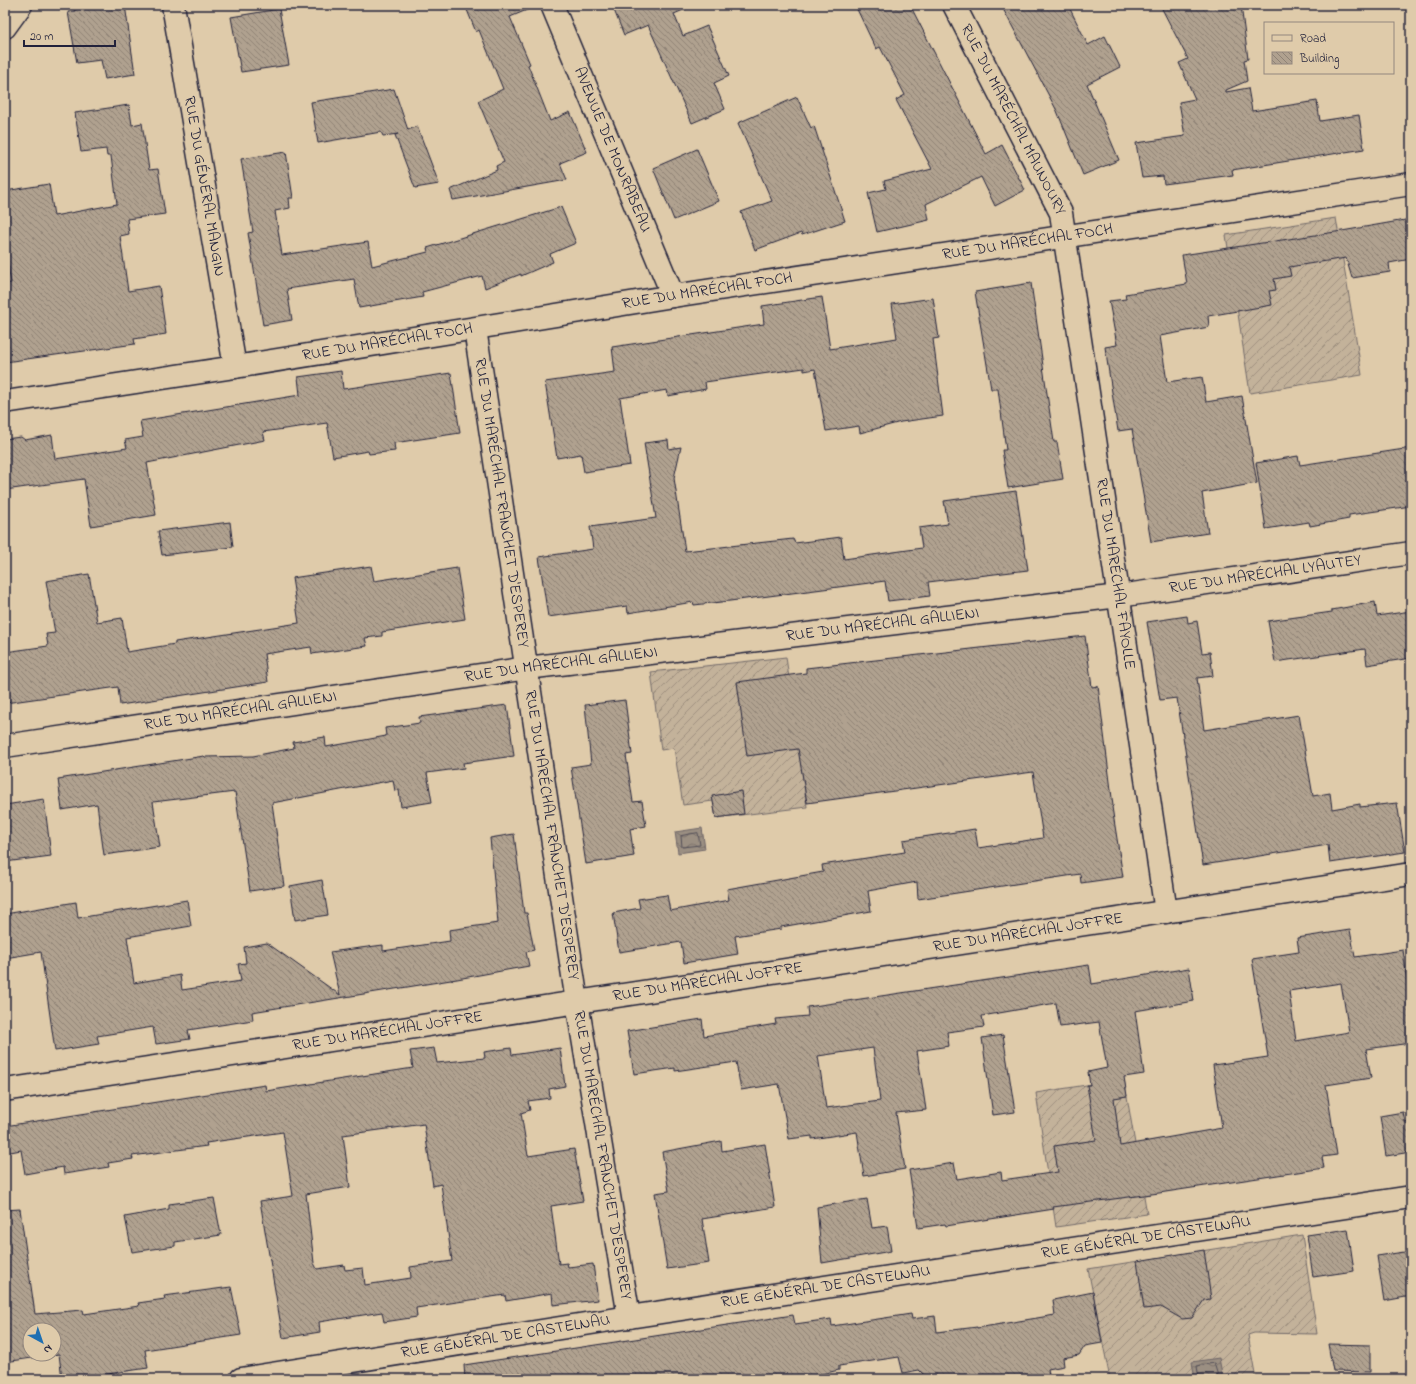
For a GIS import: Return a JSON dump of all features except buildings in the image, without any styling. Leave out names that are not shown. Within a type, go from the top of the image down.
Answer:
[{"type":"street","points":[[5,27],[21,5]]},
{"type":"street","name":"RUE DU GÉNÉRAL MANGIN","points":[[173,5],[235,367]]},
{"type":"street","name":"AVENUE DE MONRABEAU","points":[[552,5],[673,296]]},
{"type":"street","name":"RUE DU MARÉCHAL MAUNOURY","points":[[954,5],[1061,213],[1064,237]]},
{"type":"street","name":"RUE DU MARÉCHAL FOCH","points":[[5,402],[475,329],[673,296],[1411,184]]},
{"type":"street","name":"RUE DU MARÉCHAL FAYOLLE","points":[[1064,237],[1166,912]]},
{"type":"street","name":"RUE DU MARÉCHAL FRANCHET D'ESPEREY","points":[[475,329],[577,1002],[629,1317]]},
{"type":"street","name":"RUE DU MARÉCHAL LYAUTEY","points":[[1119,596],[1411,553]]},
{"type":"street","name":"RUE DU MARÉCHAL GALLIENI","points":[[5,746],[527,668],[1119,596]]},
{"type":"street","name":"RUE DU MARÉCHAL JOFFRE","points":[[5,1090],[1411,874]]},
{"type":"street","name":"RUE GÉNÉRAL DE CASTELNAU","points":[[241,1379],[629,1317],[1411,1197]]},
{"type":"shaded area","points":[[1336,218],[1362,375],[1250,393],[1226,235]]},
{"type":"shaded area","points":[[786,657],[807,807],[716,818],[713,801],[683,805],[674,748],[661,750],[651,672]]},
{"type":"shaded area","points":[[1124,1079],[1147,1214],[1056,1227],[1036,1093]]},
{"type":"shaded area","points":[[1302,1235],[1317,1334],[1254,1333],[1248,1335],[1256,1379],[1110,1379],[1088,1269]]},
{"type":"water","points":[[702,828],[705,849],[678,853],[675,832]]},
{"type":"water","points":[[1219,1358],[1223,1379],[1195,1379],[1192,1362]]}]
